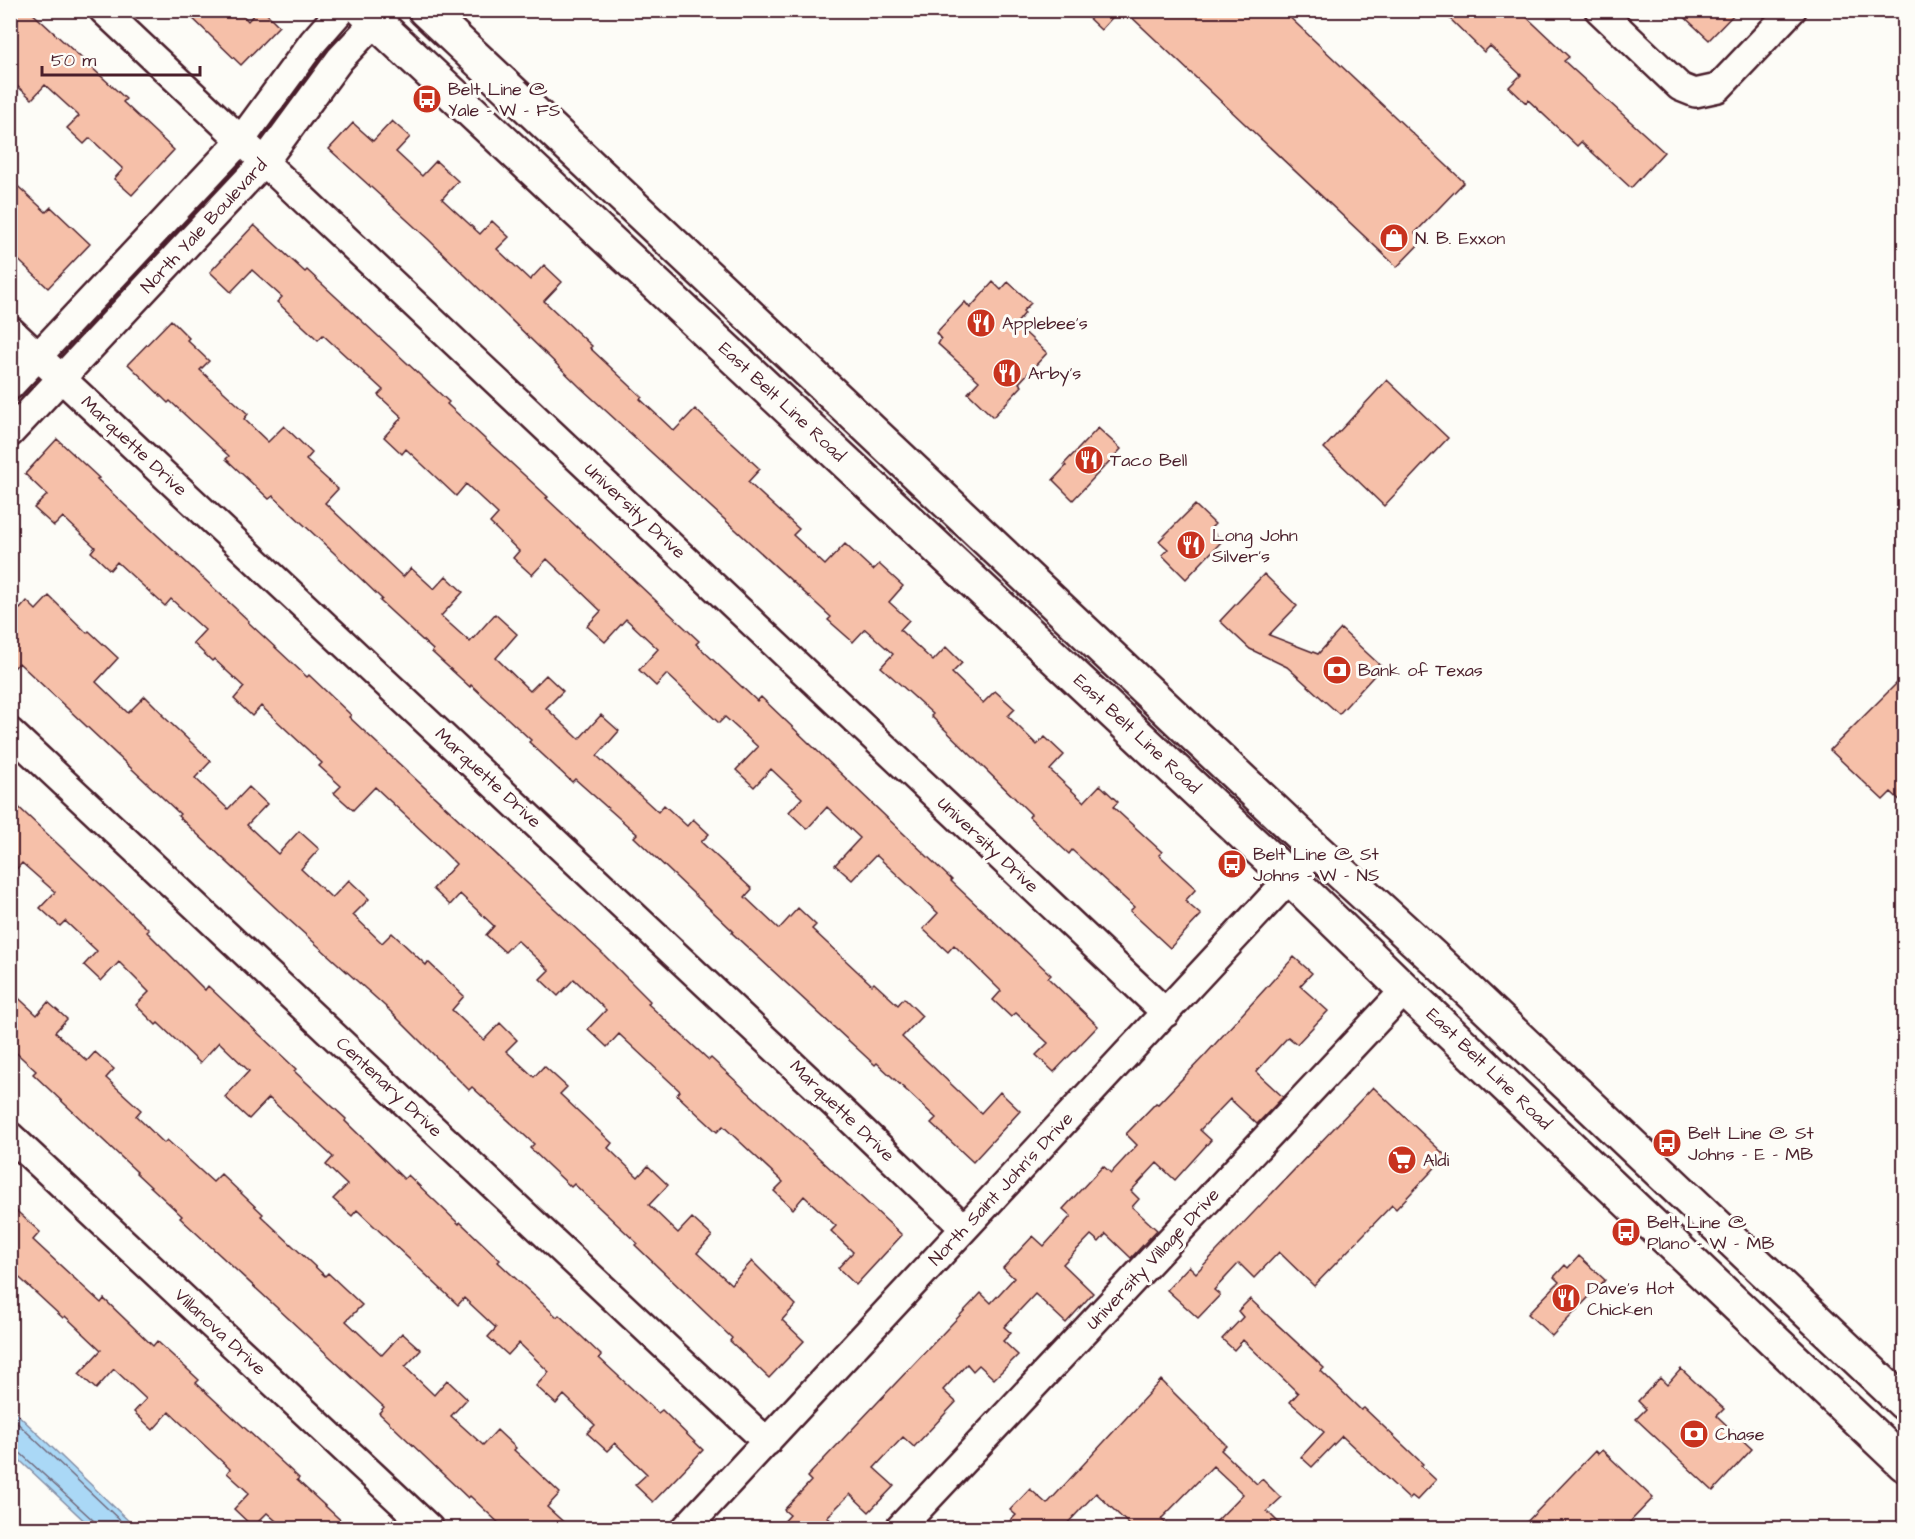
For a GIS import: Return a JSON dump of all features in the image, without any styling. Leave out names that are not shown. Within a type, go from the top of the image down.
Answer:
[{"type":"main road","points":[[425,10],[1905,1403]]},
{"type":"main road","name":"East Belt Line Road","points":[[375,14],[768,390],[1290,878],[1405,990],[1892,1436],[1905,1464]]},
{"type":"main road","points":[[768,390],[796,360]]},
{"type":"street","name":"University Drive","points":[[103,10],[1166,1013]]},
{"type":"street","name":"North Yale Boulevard","points":[[10,386],[241,140],[313,42],[341,10]]},
{"type":"street","points":[[1599,10],[1680,87],[1695,93],[1718,88],[1792,10]]},
{"type":"street","name":"North Yale Boulevard","points":[[10,433],[265,161],[375,14]]},
{"type":"street","name":"Marquette Drive","points":[[10,330],[964,1228]]},
{"type":"street","name":"Centenary Drive","points":[[10,732],[767,1442]]},
{"type":"street","name":"North Saint John's Drive","points":[[687,1528],[1316,850]]},
{"type":"street","name":"University Village Drive","points":[[900,1528],[1405,990]]},
{"type":"street","name":"Villanova Drive","points":[[10,1136],[429,1528]]},
{"type":"water","points":[[10,1408],[136,1528],[92,1528],[11,1452]]},
{"type":"building","points":[[10,10],[29,10],[126,99],[123,102],[174,150],[132,195],[114,179],[123,169],[90,138],[84,144],[67,128],[79,116],[45,85],[32,99],[10,80]]},
{"type":"building","points":[[184,10],[238,10],[248,21],[258,10],[263,10],[279,26],[241,65]]},
{"type":"building","points":[[1080,10],[1119,10],[1101,30]]},
{"type":"building","points":[[1124,10],[1282,10],[1464,182],[1415,233],[1423,240],[1397,267]]},
{"type":"building","points":[[1441,10],[1519,10],[1569,57],[1564,61],[1664,152],[1631,188],[1581,142],[1577,146],[1528,100],[1526,103],[1509,87],[1521,75],[1490,46],[1484,52]]},
{"type":"building","points":[[1677,10],[1738,10],[1709,40]]},
{"type":"building","points":[[392,121],[410,137],[396,152],[422,176],[436,161],[458,181],[442,199],[480,234],[492,221],[509,237],[497,249],[530,280],[544,265],[562,282],[544,301],[592,346],[590,348],[674,431],[695,409],[760,469],[748,482],[799,529],[793,535],[825,565],[845,544],[873,570],[879,564],[903,586],[889,602],[909,620],[900,630],[933,661],[946,647],[962,663],[952,673],[983,703],[995,691],[1015,709],[1008,716],[1037,745],[1045,737],[1064,755],[1050,770],[1084,802],[1100,785],[1118,802],[1113,807],[1162,852],[1159,855],[1196,889],[1185,901],[1201,915],[1170,948],[1130,911],[1134,907],[1072,850],[1069,854],[1029,817],[1031,814],[931,716],[933,714],[881,667],[893,654],[865,629],[853,642],[828,620],[831,617],[581,388],[428,239],[329,149],[353,123],[373,141]]},
{"type":"building","points":[[10,179],[46,212],[51,207],[90,244],[48,288],[10,252]]},
{"type":"building","points":[[254,225],[305,272],[307,270],[449,402],[447,404],[699,641],[696,644],[757,701],[761,697],[1051,975],[1048,978],[1098,1026],[1054,1072],[1036,1055],[1048,1043],[1016,1013],[1011,1017],[993,1000],[1001,991],[954,945],[948,952],[923,929],[938,913],[876,855],[852,880],[835,865],[860,838],[827,807],[807,829],[789,812],[802,798],[771,769],[754,787],[736,770],[758,747],[725,717],[719,723],[667,674],[656,686],[639,670],[658,649],[626,619],[605,642],[587,626],[601,611],[547,559],[532,575],[513,558],[519,551],[490,523],[498,514],[466,484],[456,496],[406,449],[402,454],[384,437],[402,417],[378,395],[383,390],[323,335],[318,340],[277,302],[282,297],[252,270],[231,292],[210,272]]},
{"type":"building","points":[[993,282],[1001,290],[1008,282],[1031,303],[1023,311],[1025,313],[1016,324],[1047,353],[1019,383],[1022,386],[993,417],[968,393],[979,381],[938,344],[941,339],[936,333],[965,302],[970,308]]},
{"type":"building","points":[[171,320],[189,338],[187,340],[209,361],[200,370],[248,414],[244,419],[268,442],[284,426],[312,453],[306,460],[338,489],[325,503],[403,577],[411,568],[434,589],[446,576],[463,592],[441,616],[470,642],[495,614],[517,634],[496,658],[530,691],[546,675],[563,691],[546,708],[579,739],[601,715],[619,731],[597,756],[658,812],[664,805],[687,826],[693,819],[709,834],[701,842],[752,889],[745,897],[779,929],[798,908],[816,925],[812,929],[872,985],[874,983],[898,1005],[904,998],[922,1016],[902,1037],[981,1113],[1000,1092],[1020,1111],[973,1162],[931,1123],[936,1118],[732,933],[733,931],[634,837],[637,834],[575,779],[572,782],[529,742],[531,740],[432,652],[433,650],[380,601],[382,599],[333,552],[273,496],[269,499],[226,459],[229,456],[170,401],[168,403],[128,364]]},
{"type":"building","points":[[1387,380],[1448,438],[1384,506],[1324,448]]},
{"type":"building","name":"Taco Bell","points":[[1098,428],[1121,449],[1073,500],[1053,480],[1066,466],[1064,464]]},
{"type":"building","points":[[57,439],[248,622],[307,677],[309,675],[351,715],[349,717],[600,951],[650,1001],[648,1004],[709,1060],[711,1058],[902,1235],[856,1285],[838,1268],[853,1252],[831,1231],[836,1226],[804,1196],[793,1209],[774,1191],[783,1182],[723,1126],[717,1132],[677,1095],[680,1091],[619,1034],[607,1047],[588,1029],[606,1010],[574,979],[558,996],[540,979],[549,970],[517,940],[505,952],[486,935],[494,926],[460,894],[450,905],[433,889],[456,864],[437,845],[375,787],[353,810],[334,793],[341,786],[319,766],[322,763],[261,706],[252,716],[234,699],[244,687],[193,643],[205,630],[171,599],[165,606],[117,562],[110,570],[91,552],[95,547],[63,517],[54,526],[34,508],[47,495],[25,474]]},
{"type":"building","name":"Long John Silver's","points":[[1195,505],[1215,524],[1210,529],[1222,541],[1186,579],[1162,555],[1168,549],[1159,541]]},
{"type":"building","points":[[1264,574],[1297,606],[1269,635],[1318,654],[1341,629],[1382,667],[1339,714],[1287,667],[1250,649],[1220,621]]},
{"type":"building","points":[[49,596],[87,633],[89,631],[118,658],[96,682],[128,713],[145,696],[211,761],[195,778],[228,809],[249,787],[267,804],[247,825],[278,854],[299,831],[319,849],[301,869],[332,898],[349,880],[369,899],[353,915],[382,943],[392,933],[426,965],[428,962],[464,996],[452,1010],[484,1040],[500,1023],[517,1040],[506,1051],[534,1077],[544,1066],[567,1087],[560,1094],[612,1143],[608,1148],[638,1177],[648,1166],[668,1185],[649,1205],[678,1233],[692,1218],[712,1236],[697,1253],[731,1284],[752,1261],[796,1305],[782,1320],[804,1341],[769,1378],[730,1341],[732,1338],[635,1245],[637,1243],[574,1184],[571,1187],[530,1148],[534,1144],[472,1087],[469,1090],[386,1007],[278,910],[178,816],[180,814],[19,663],[10,672],[10,600],[20,609],[27,601],[36,610]]},
{"type":"building","points":[[1905,675],[1905,805],[1891,792],[1883,800],[1830,750]]},
{"type":"building","points":[[10,799],[149,930],[147,932],[205,990],[208,986],[296,1069],[294,1071],[346,1119],[345,1121],[404,1179],[408,1175],[459,1224],[460,1222],[500,1260],[498,1262],[601,1355],[599,1358],[658,1413],[662,1410],[703,1450],[653,1502],[635,1485],[647,1474],[615,1443],[607,1451],[587,1433],[595,1425],[564,1395],[556,1404],[536,1386],[549,1372],[519,1343],[508,1355],[488,1337],[496,1328],[464,1298],[458,1305],[357,1210],[352,1216],[333,1199],[347,1185],[326,1165],[333,1157],[269,1098],[249,1119],[225,1097],[249,1071],[219,1042],[200,1063],[136,1005],[149,992],[119,962],[101,981],[84,965],[97,951],[65,921],[60,926],[40,908],[55,892],[22,863],[10,876]]},
{"type":"building","points":[[1294,957],[1312,973],[1300,986],[1328,1011],[1297,1044],[1288,1037],[1256,1072],[1283,1097],[1257,1124],[1230,1099],[1200,1130],[1211,1140],[1175,1180],[1157,1163],[1131,1191],[1139,1199],[1132,1207],[1157,1230],[1131,1258],[1106,1234],[1099,1242],[1091,1235],[1063,1264],[1093,1293],[1066,1323],[1035,1294],[1004,1327],[1011,1333],[1003,1341],[1018,1355],[994,1379],[979,1365],[973,1371],[967,1364],[943,1390],[956,1402],[914,1447],[903,1437],[874,1468],[894,1486],[869,1512],[850,1494],[827,1517],[840,1528],[778,1528],[790,1515],[784,1510],[811,1481],[807,1477],[981,1293],[991,1303],[1014,1278],[1003,1268],[1033,1236],[1044,1246],[1071,1216],[1063,1209],[1103,1166],[1111,1173],[1137,1145],[1126,1134],[1206,1054]]},
{"type":"building","points":[[10,990],[37,1015],[48,1002],[67,1019],[55,1032],[87,1061],[95,1052],[114,1069],[106,1078],[141,1110],[136,1116],[164,1143],[167,1140],[213,1182],[221,1174],[263,1214],[261,1216],[325,1276],[328,1273],[362,1305],[346,1321],[382,1355],[402,1333],[421,1350],[405,1367],[434,1395],[447,1380],[467,1399],[451,1416],[483,1445],[497,1430],[516,1448],[514,1450],[560,1493],[547,1507],[570,1528],[504,1528],[470,1496],[468,1498],[379,1413],[384,1407],[180,1218],[182,1216],[33,1074],[36,1071],[10,1047]]},
{"type":"building","points":[[1373,1087],[1446,1156],[1396,1209],[1392,1205],[1314,1286],[1279,1252],[1254,1278],[1239,1263],[1214,1290],[1220,1295],[1198,1318],[1167,1290],[1189,1266],[1196,1273]]},
{"type":"building","points":[[10,1205],[40,1232],[33,1240],[101,1303],[104,1299],[153,1346],[157,1341],[199,1380],[196,1383],[299,1478],[297,1480],[349,1528],[284,1528],[267,1513],[253,1527],[234,1509],[249,1493],[227,1473],[230,1469],[169,1412],[153,1430],[134,1412],[146,1399],[114,1369],[96,1389],[79,1374],[101,1350],[10,1269]]},
{"type":"building","name":"Dave's Hot Chicken","points":[[1579,1256],[1605,1280],[1552,1336],[1528,1314],[1559,1282],[1554,1277],[1565,1265],[1568,1268]]},
{"type":"building","points":[[1250,1299],[1324,1368],[1321,1371],[1361,1410],[1364,1408],[1423,1464],[1421,1466],[1436,1480],[1417,1500],[1412,1496],[1409,1499],[1342,1436],[1312,1467],[1301,1457],[1324,1432],[1290,1402],[1298,1393],[1243,1340],[1234,1350],[1222,1339],[1243,1317],[1238,1311]]},
{"type":"building","name":"Chase","points":[[1681,1369],[1724,1409],[1717,1416],[1752,1449],[1713,1491],[1636,1419],[1646,1409],[1638,1401],[1660,1378],[1667,1385]]},
{"type":"building","points":[[1161,1380],[1226,1445],[1221,1450],[1257,1484],[1262,1479],[1281,1498],[1267,1511],[1284,1528],[1210,1528],[1243,1494],[1213,1466],[1161,1519],[1171,1528],[1133,1528],[1096,1493],[1063,1528],[1003,1528],[1016,1515],[1010,1510],[1030,1489],[1047,1504]]},
{"type":"building","points":[[1602,1450],[1653,1498],[1624,1528],[1521,1528],[1595,1451],[1598,1454]]},
{"type":"place","name":"Belt Line @ Yale - W - FS","points":[[427,99]]},
{"type":"place","name":"N. B. Exxon","points":[[1394,238]]},
{"type":"place","name":"Applebee's","points":[[981,323]]},
{"type":"place","name":"Arby's","points":[[1007,373]]},
{"type":"place","name":"Taco Bell","points":[[1089,460]]},
{"type":"place","name":"Long John Silver's","points":[[1191,545]]},
{"type":"place","name":"Bank of Texas","points":[[1337,670]]},
{"type":"place","name":"Belt Line @ St Johns - W - NS","points":[[1232,864]]},
{"type":"place","name":"Belt Line @ St Johns - E - MB","points":[[1667,1143]]},
{"type":"place","name":"Aldi","points":[[1402,1160]]},
{"type":"place","name":"Belt Line @ Plano - W - MB","points":[[1626,1232]]},
{"type":"place","name":"Dave's Hot Chicken","points":[[1566,1298]]},
{"type":"place","name":"Chase","points":[[1694,1434]]}]
